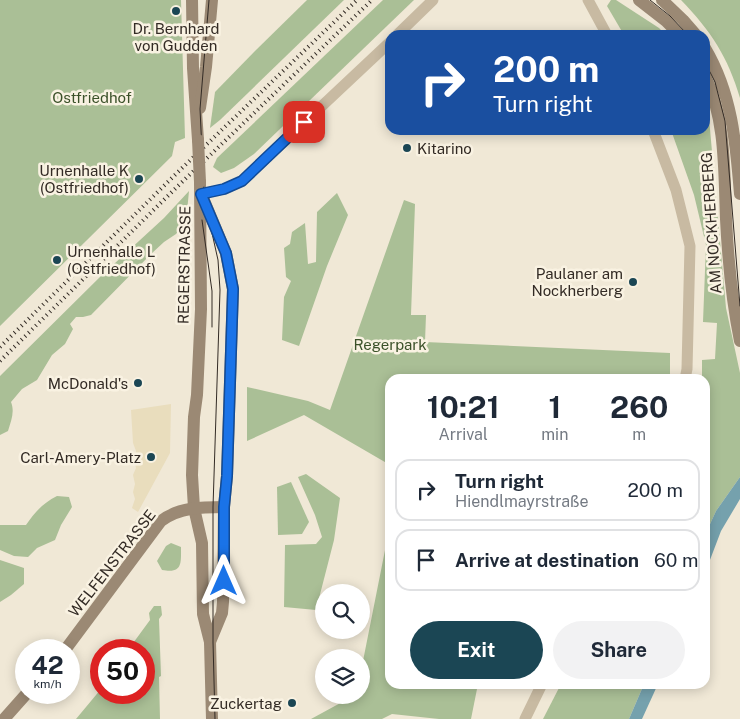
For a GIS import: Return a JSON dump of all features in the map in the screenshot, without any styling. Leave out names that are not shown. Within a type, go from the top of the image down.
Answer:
[{"type":"main road","points":[[192,0],[192,68],[201,188]]},
{"type":"main road","points":[[198,135],[212,0]]},
{"type":"main road","points":[[639,0],[675,30]]},
{"type":"main road","points":[[662,0],[692,30]]},
{"type":"main road","name":"AM NOCKHERBERG","points":[[710,58],[721,80],[729,103],[737,150],[740,194]]},
{"type":"main road","name":"AM NOCKHERBERG","points":[[710,88],[720,122],[730,268],[734,311],[740,341]]},
{"type":"main road","name":"REGERSTRASSE","points":[[201,188],[226,253],[233,289],[227,476],[224,507],[223,602],[222,613],[210,642]]},
{"type":"main road","name":"REGERSTRASSE","points":[[201,188],[201,309],[192,475],[194,508],[202,543],[203,614],[210,642],[212,719]]},
{"type":"main road","name":"WELFENSTRASSE","points":[[73,639],[161,521],[168,516],[194,508],[224,507]]},
{"type":"main road","points":[[4,719],[17,704]]},
{"type":"street","points":[[403,30],[433,0]]},
{"type":"street","points":[[588,0],[604,30]]},
{"type":"street","points":[[201,188],[224,189],[242,181],[385,50]]},
{"type":"street","points":[[655,135],[676,190],[690,246],[686,374]]},
{"type":"street","points":[[525,719],[540,689]]},
{"type":"green space","name":"Ostfriedhof","points":[[0,0],[181,0],[185,138],[175,142],[172,156],[0,326]]},
{"type":"green space","points":[[307,0],[344,0],[210,128],[215,92]]},
{"type":"green space","points":[[383,0],[414,0],[254,154],[234,168],[221,173],[213,167],[217,158]]},
{"type":"green space","points":[[611,0],[616,0],[661,30],[621,30],[607,6]]},
{"type":"green space","points":[[681,0],[740,0],[740,98],[730,70],[710,34],[710,30],[707,30]]},
{"type":"green space","points":[[710,129],[726,308],[740,373],[740,477],[716,511],[710,524],[710,374],[702,374],[702,360],[715,359],[717,323],[703,322],[706,245],[694,195],[673,135],[710,135]]},
{"type":"green space","points":[[189,191],[186,222],[176,234],[151,254],[91,315],[76,317],[70,324],[73,329],[65,344],[52,355],[37,380],[22,389],[11,402],[13,413],[8,431],[0,435],[0,376],[102,275],[164,218]]},
{"type":"green space","points":[[337,193],[348,215],[327,266],[299,346],[282,340],[284,297],[291,281],[286,277],[284,248],[290,244],[292,232],[305,223],[308,264],[316,262],[317,212]]},
{"type":"green space","name":"Regerpark","points":[[404,200],[415,204],[411,315],[426,315],[425,342],[670,353],[670,374],[385,374],[385,462],[304,415],[247,441],[247,387],[308,401],[330,410]]},
{"type":"green space","points":[[306,474],[340,498],[334,540],[323,584],[315,584],[315,610],[284,607],[285,545],[316,544],[322,537],[315,515],[298,477]]},
{"type":"green space","points":[[291,482],[309,522],[302,534],[278,535],[277,487]]},
{"type":"green space","points":[[57,496],[69,497],[72,507],[61,525],[55,540],[37,548],[28,557],[14,556],[0,550],[0,525],[26,525],[40,508]]},
{"type":"green space","points":[[171,543],[181,547],[181,562],[177,569],[162,570],[157,561],[166,546]]},
{"type":"green space","points":[[385,550],[385,689],[477,689],[471,719],[439,719],[392,714],[382,719],[311,719],[338,704],[370,704],[370,649],[365,649],[367,639],[370,639],[370,626]]},
{"type":"green space","points":[[0,560],[24,568],[24,584],[0,602]]},
{"type":"green space","points":[[154,606],[161,606],[162,615],[159,619],[160,719],[76,719],[90,702],[90,704],[155,704],[155,639],[136,639],[150,620],[149,613]]},
{"type":"green space","points":[[558,689],[642,689],[629,719],[543,719]]},
{"type":"shaded area","name":"Carl-Amery-Platz","points":[[171,404],[170,453],[138,512],[132,508],[135,499],[133,475],[136,468],[134,459],[136,451],[133,443],[131,410]]},
{"type":"water","points":[[740,477],[740,499],[721,531],[710,560],[710,524],[716,511]]},
{"type":"water","points":[[642,689],[656,689],[642,719],[629,719]]},
{"type":"tram line","points":[[209,0],[200,109],[204,193],[218,260],[220,290],[213,507],[215,719]]},
{"type":"tram line","points":[[650,0],[670,16],[683,30]]},
{"type":"tram line","points":[[710,72],[715,82],[725,121],[740,306]]},
{"type":"tram line","points":[[202,220],[212,291],[212,327]]},
{"type":"railway","points":[[0,347],[357,0]]},
{"type":"railway","points":[[0,361],[181,183],[372,0]]},
{"type":"place","name":"Dr. Bernhard von Gudden","points":[[176,11]]},
{"type":"place","name":"Kitarino","points":[[407,148]]},
{"type":"place","name":"Urnenhalle K (Ostfriedhof)","points":[[139,179]]},
{"type":"place","name":"Urnenhalle L (Ostfriedhof)","points":[[57,260]]},
{"type":"place","name":"Paulaner am Nockherberg","points":[[633,282]]},
{"type":"place","name":"McDonald's","points":[[138,383]]},
{"type":"place","name":"Carl-Amery-Platz","points":[[151,457]]},
{"type":"place","name":"Zuckertag","points":[[292,703]]},
{"type":"route","points":[[224,581],[224,507],[227,476],[233,289],[226,253],[201,194],[224,189],[242,181],[304,122]]}]
